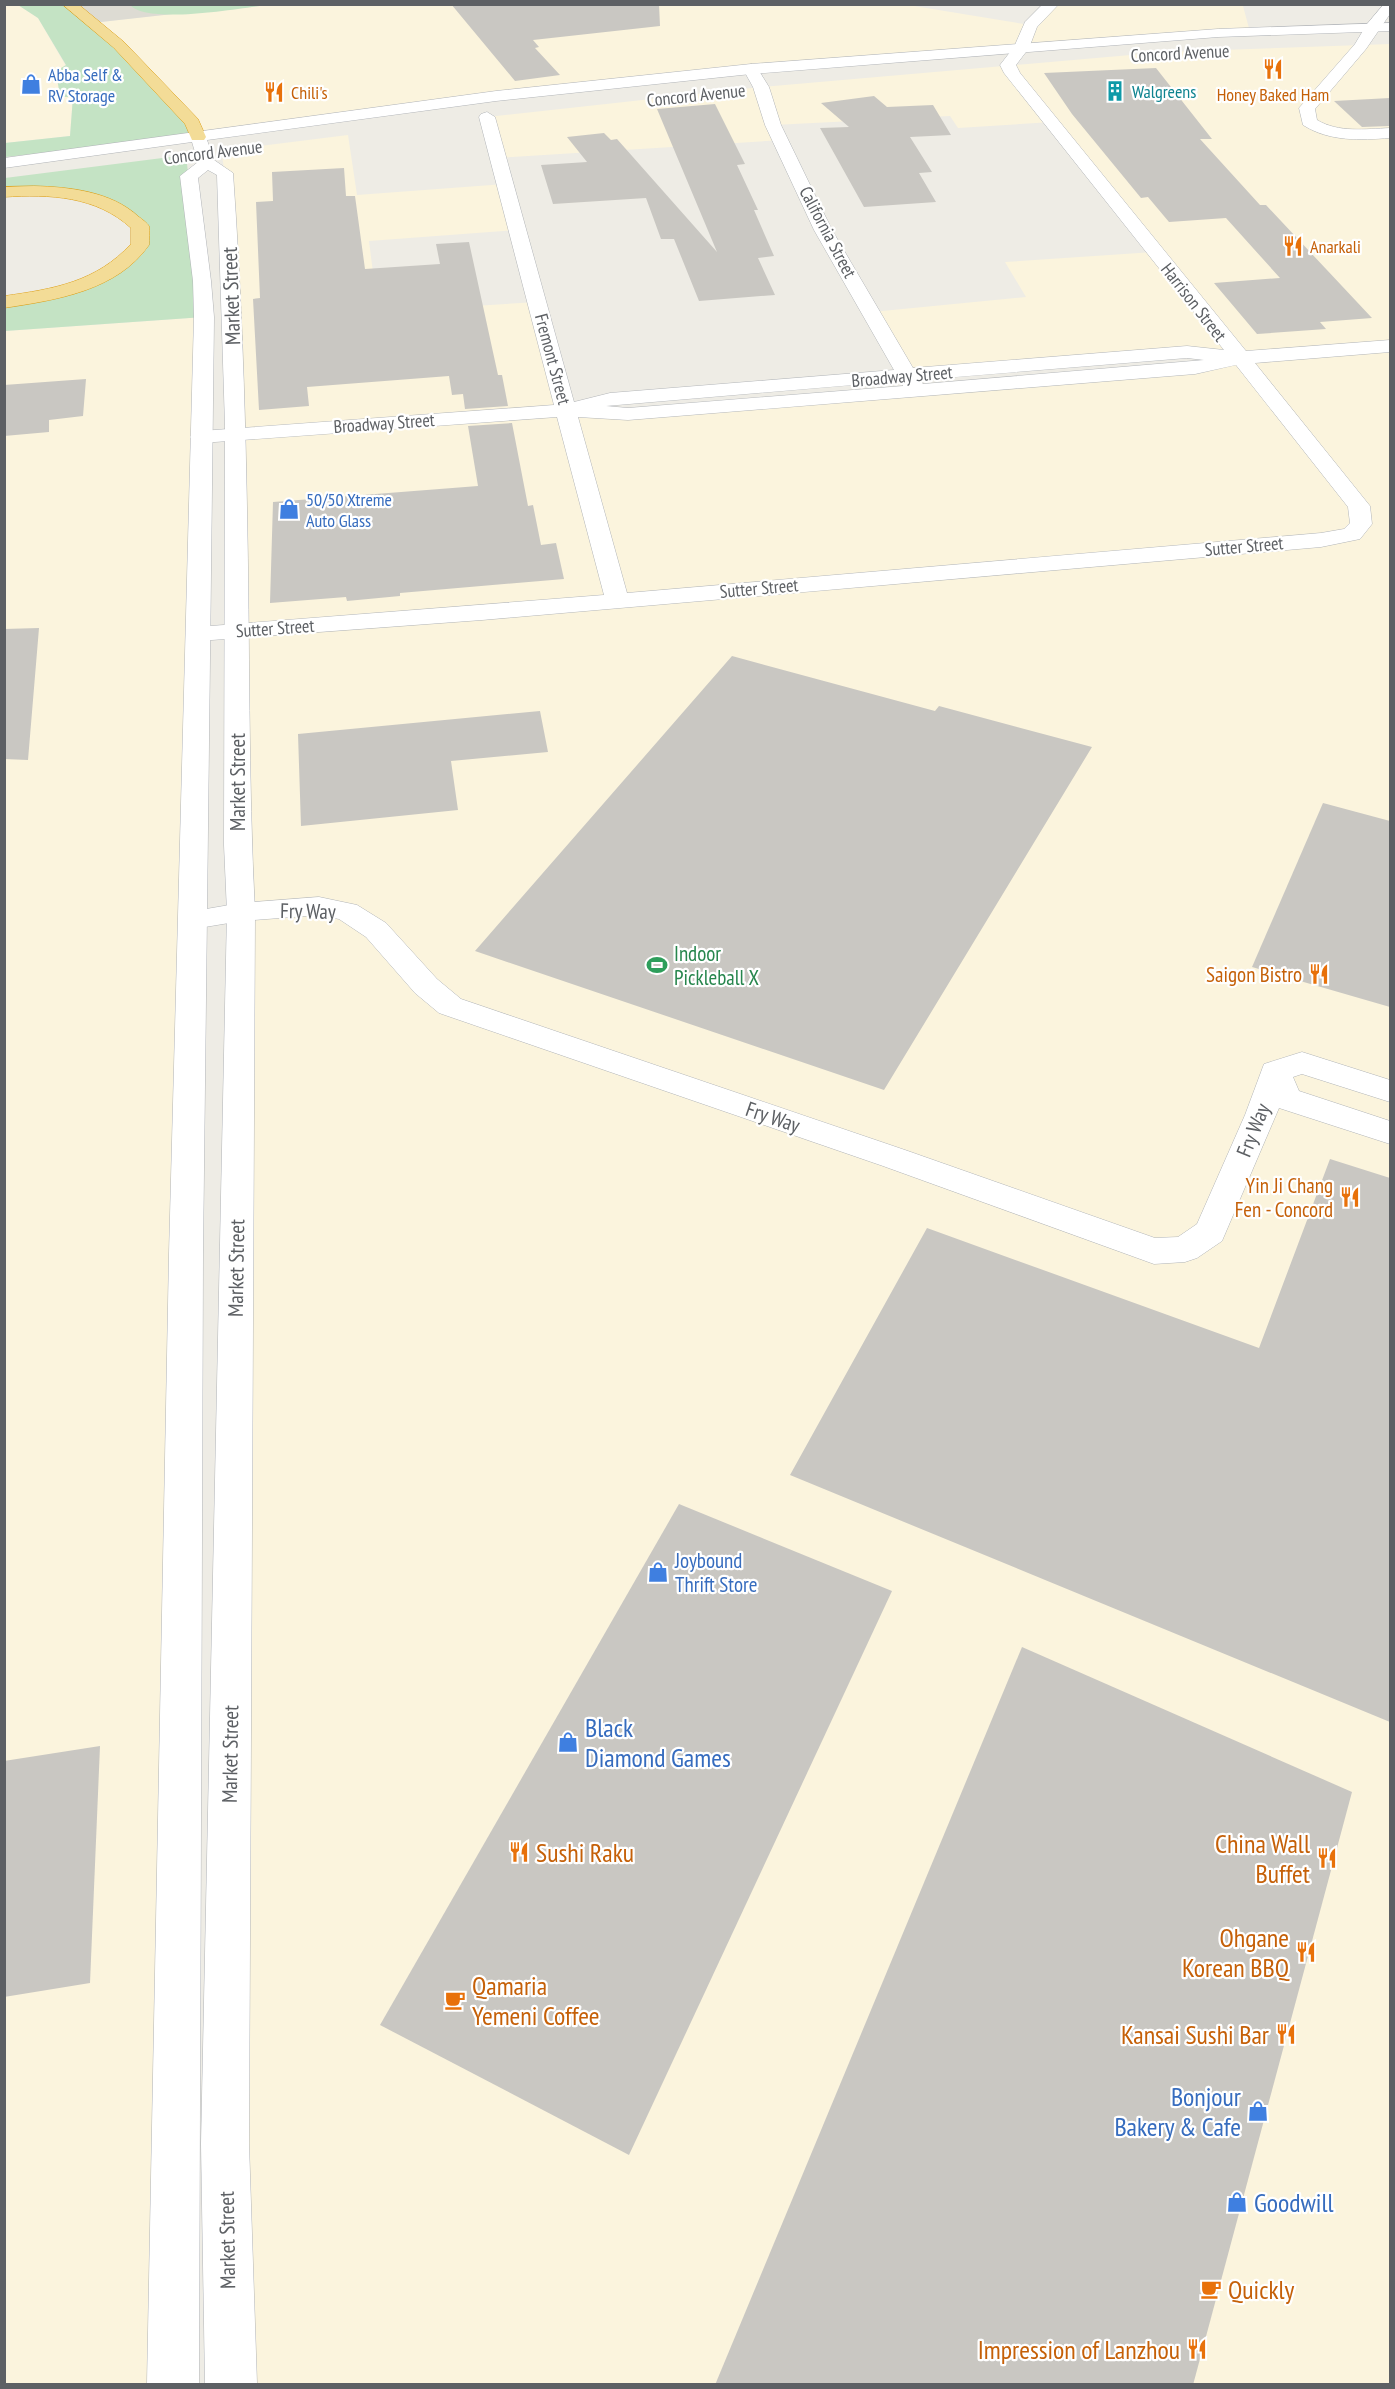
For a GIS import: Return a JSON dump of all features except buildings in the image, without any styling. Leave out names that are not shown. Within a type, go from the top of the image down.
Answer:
[{"type":"highway","points":[[69,4],[119,45],[192,122],[207,151]]},
{"type":"highway","points":[[4,192],[46,192],[93,198],[122,211],[140,227],[140,245],[120,266],[88,282],[36,298],[4,302]]},
{"type":"street","points":[[1002,66],[1021,48],[1030,25],[1052,4]]},
{"type":"street","points":[[1390,6],[1372,27],[1361,46],[1306,108],[1309,122],[1318,129],[1354,135],[1390,133]]},
{"type":"street","name":"Concord Avenue","points":[[4,178],[207,151],[496,96],[751,69],[935,54],[1218,33],[1390,27]]},
{"type":"street","points":[[1338,46],[1381,45]]},
{"type":"street","name":"Concord Avenue","points":[[1120,56],[1166,52]]},
{"type":"street","points":[[843,78],[866,73],[945,66],[948,60],[935,54]]},
{"type":"street","points":[[1002,66],[1030,64]]},
{"type":"street","name":"Harrison Street","points":[[1002,66],[1052,122],[1359,506],[1361,524],[1352,534],[1321,540]]},
{"type":"street","name":"California Street","points":[[751,69],[761,88],[773,125],[823,230],[912,383]]},
{"type":"street","name":"Fremont Street","points":[[579,88],[568,101],[502,110],[490,113],[487,118],[617,601]]},
{"type":"street","name":"Concord Avenue","points":[[4,157],[207,151]]},
{"type":"street","name":"Market Street","points":[[173,2385],[186,1254],[204,317],[202,281],[189,176],[207,151],[225,172],[232,284],[238,845],[241,912],[225,2144],[231,2385]]},
{"type":"street","name":"Concord Avenue","points":[[4,163],[67,155]]},
{"type":"street","name":"Broadway Street","points":[[201,437],[567,410],[610,399],[1202,367],[1239,358],[1390,346]]},
{"type":"street","name":"Sutter Street","points":[[198,634],[617,601],[1321,540]]},
{"type":"street","name":"Fry Way","points":[[193,920],[241,912],[319,906],[347,911],[376,930],[409,964],[426,986],[450,1006],[894,1158],[1154,1251],[1185,1249],[1210,1232],[1261,1114],[1275,1072]]},
{"type":"street","points":[[1275,1072],[1302,1063],[1390,1091]]},
{"type":"street","name":"Fry Way","points":[[1275,1072],[1287,1099],[1390,1133]]},
{"type":"shaded area","points":[[255,4],[902,4],[1030,25],[1052,5],[1232,4],[1243,6],[1250,32],[751,69],[198,137],[92,23]]},
{"type":"shaded area","name":"Abba Self & RV Storage","points":[[5,5],[18,5],[38,18],[66,66],[73,96],[70,136],[5,143]]},
{"type":"shaded area","points":[[69,5],[254,5],[92,23]]},
{"type":"shaded area","points":[[1390,44],[1390,2384],[231,2384],[225,2144],[241,912],[225,173],[221,151],[348,135],[357,195],[505,184],[518,230],[369,241],[378,312],[537,302],[567,410],[628,414],[1236,359],[1187,352],[908,376],[872,312],[1026,297],[1005,262],[1154,252],[1052,122],[958,128],[950,116],[774,125],[782,140],[498,158],[487,117],[761,87],[1165,52]]},
{"type":"shaded area","points":[[204,317],[183,1554],[173,2384],[5,2384],[5,331]]},
{"type":"green space","points":[[18,5],[69,5],[119,45],[198,137],[5,157],[5,143],[70,136],[73,97],[60,97],[56,71],[66,65],[38,18]]},
{"type":"green space","points":[[130,5],[267,5],[174,15],[140,11]]},
{"type":"green space","points":[[186,155],[204,317],[5,331],[5,302],[36,298],[120,266],[140,227],[93,198],[5,192],[5,178]]},
{"type":"place","name":"Honey Baked Ham","points":[[1273,69]]},
{"type":"place","name":"Abba Self & RV Storage","points":[[31,84]]},
{"type":"place","name":"Walgreens","points":[[1115,91]]},
{"type":"place","name":"Chili's","points":[[274,92]]},
{"type":"place","name":"Anarkali","points":[[1293,246]]},
{"type":"place","name":"50/50 Xtreme Auto Glass","points":[[289,509]]},
{"type":"place","name":"Indoor Pickleball X","points":[[657,965]]},
{"type":"place","name":"Saigon Bistro","points":[[1319,974]]},
{"type":"place","name":"Yin Ji Chang Fen - Concord","points":[[1350,1197]]},
{"type":"place","name":"Joybound Thrift Store","points":[[658,1572]]},
{"type":"place","name":"Black Diamond Games","points":[[568,1742]]},
{"type":"place","name":"Sushi Raku","points":[[519,1852]]},
{"type":"place","name":"China Wall Buffet","points":[[1327,1858]]},
{"type":"place","name":"Ohgane Korean BBQ","points":[[1306,1952]]},
{"type":"place","name":"Qamaria Yemeni Coffee","points":[[455,2000]]},
{"type":"place","name":"Kansai Sushi Bar","points":[[1286,2034]]},
{"type":"place","name":"Bonjour Bakery & Cafe","points":[[1258,2111]]},
{"type":"place","name":"Goodwill","points":[[1237,2202]]},
{"type":"place","name":"Quickly","points":[[1211,2289]]},
{"type":"place","name":"Impression of Lanzhou","points":[[1197,2349]]}]
